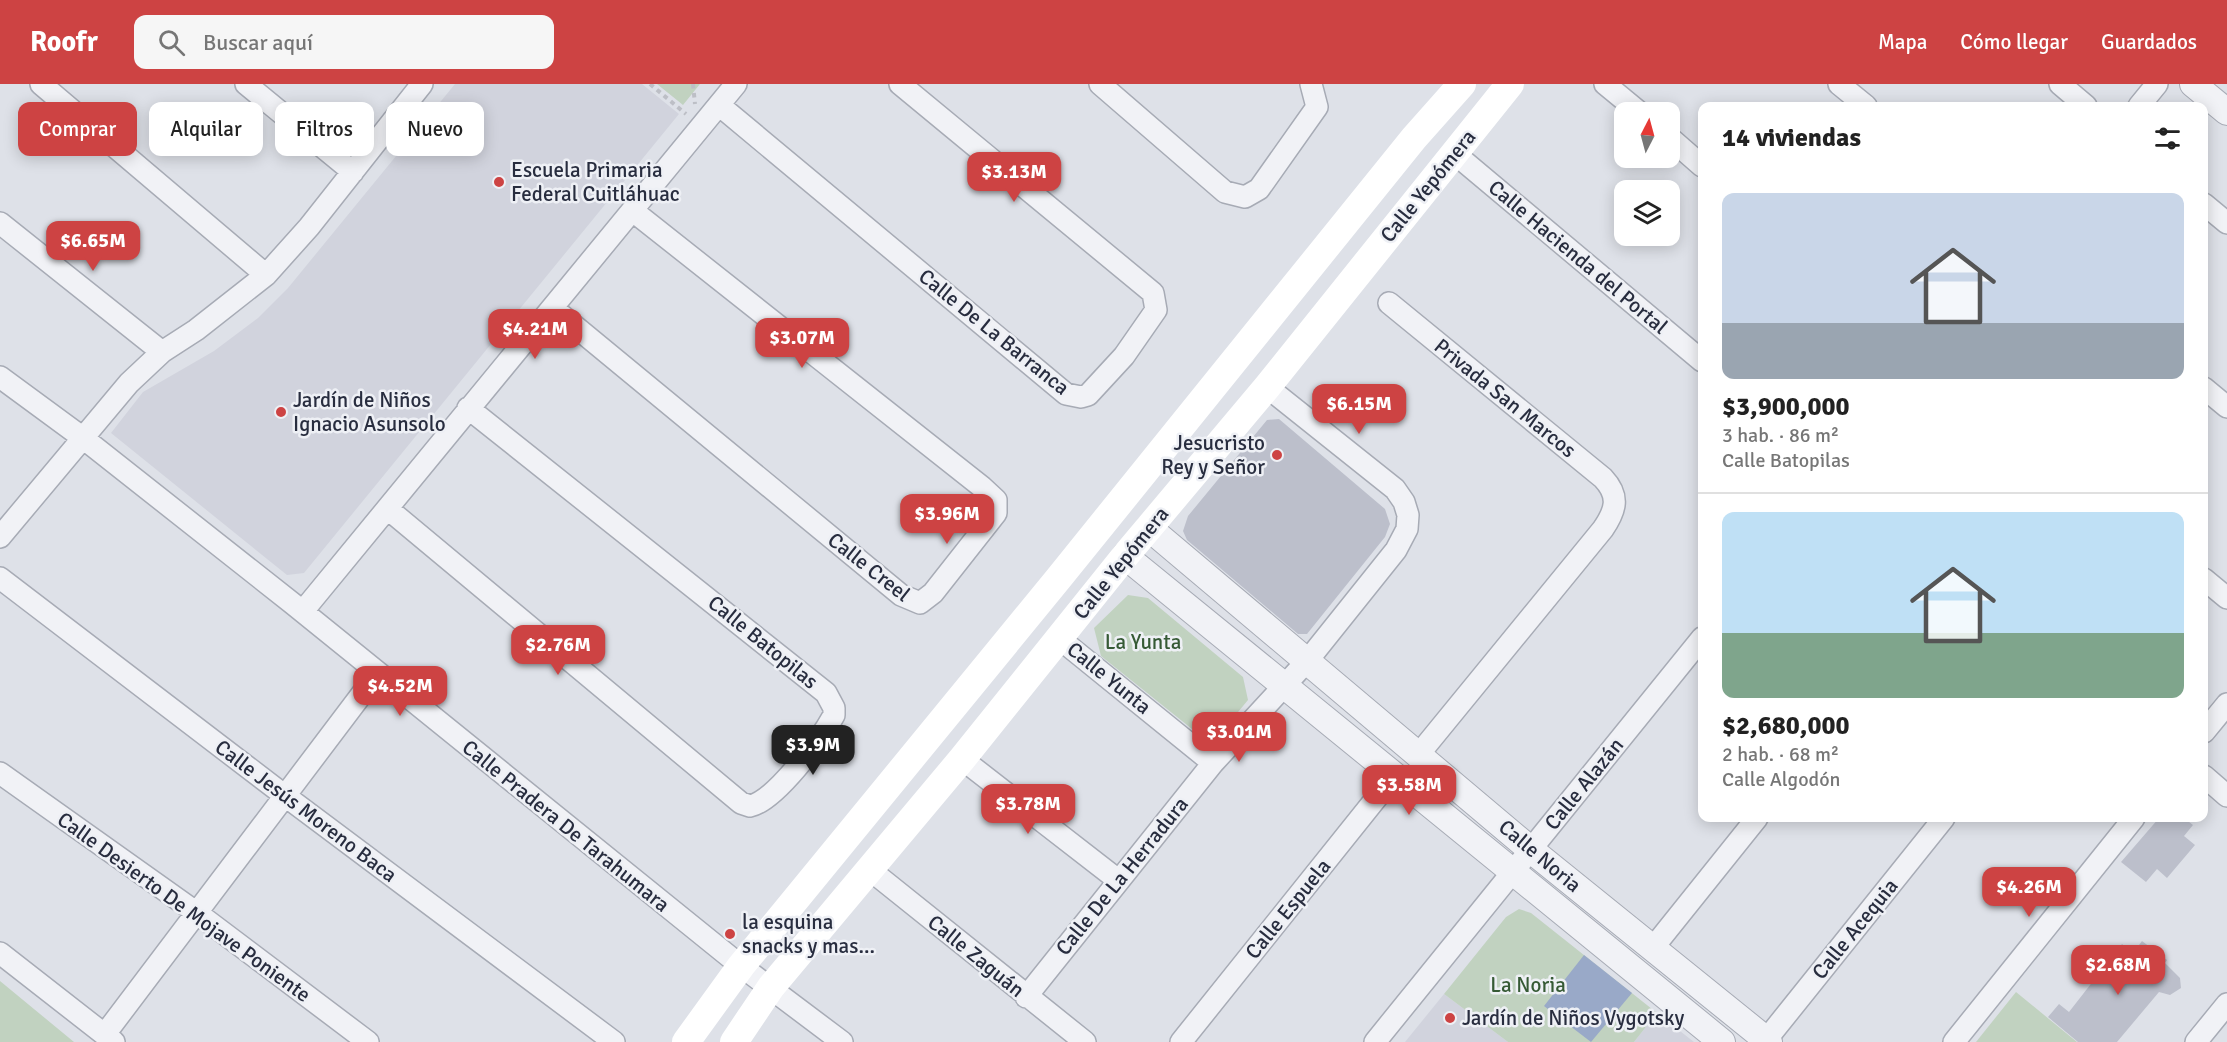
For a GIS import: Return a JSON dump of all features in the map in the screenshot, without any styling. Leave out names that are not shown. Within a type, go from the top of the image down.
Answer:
[{"type":"main road","name":"Calle Yepómera","points":[[686,1042],[741,966],[1050,589],[1414,138],[1462,84]]},
{"type":"main road","name":"Calle Yepómera","points":[[734,1042],[771,987],[962,759],[1125,556],[1267,387],[1510,84]]},
{"type":"street","points":[[41,84],[266,275]]},
{"type":"street","points":[[246,84],[353,172]]},
{"type":"street","points":[[0,537],[129,383],[162,352],[204,324],[266,275],[353,172],[422,84]]},
{"type":"street","points":[[303,611],[468,408],[554,309],[736,84]]},
{"type":"street","name":"Calle De La Barranca","points":[[719,105],[1066,394],[1081,397],[1089,395],[1124,356],[1156,310],[1153,293],[900,84]]},
{"type":"street","points":[[1100,84],[1225,192],[1245,197],[1259,189],[1317,107],[1311,84]]},
{"type":"street","points":[[1605,84],[1627,102]]},
{"type":"street","points":[[1839,84],[1861,102]]},
{"type":"street","points":[[2060,84],[2081,102]]},
{"type":"street","points":[[2142,102],[2157,84]]},
{"type":"street","points":[[2193,84],[2227,112]]},
{"type":"street","points":[[1680,147],[1698,162]]},
{"type":"street","name":"Calle Hacienda del Portal","points":[[1454,153],[1698,358]]},
{"type":"street","points":[[2208,207],[2227,223]]},
{"type":"street","name":"Calle Creel","points":[[554,309],[901,595],[920,603],[933,593],[996,513],[996,500],[633,211]]},
{"type":"street","points":[[0,223],[162,352]]},
{"type":"street","name":"Privada San Marcos","points":[[1389,303],[1604,478],[1615,496],[1614,513],[1603,529],[1419,754]]},
{"type":"street","name":"Calle Pradera De Tarahumara","points":[[0,377],[83,438],[303,611],[377,674],[741,966],[842,1042]]},
{"type":"street","name":"Calle De La Herradura","points":[[1026,997],[1213,763],[1308,660],[1396,550],[1407,529],[1408,515],[1404,502],[1395,489],[1267,387]]},
{"type":"street","points":[[2208,391],[2227,407]]},
{"type":"street","name":"Calle Batopilas","points":[[388,509],[741,803],[750,806],[765,801],[810,748],[834,715],[831,700],[819,686],[468,408]]},
{"type":"street","name":"Calle Noria","points":[[1149,528],[1531,850],[1767,1041]]},
{"type":"street","name":"Calle Noria","points":[[1125,556],[1722,1042]]},
{"type":"street","name":"Calle Jesús Moreno Baca","points":[[0,578],[284,795],[614,1042]]},
{"type":"street","points":[[2208,582],[2227,598]]},
{"type":"street","name":"Calle Yunta","points":[[1060,639],[1213,763]]},
{"type":"street","name":"Calle Alazán","points":[[1375,1042],[1698,643]]},
{"type":"street","points":[[0,952],[109,1038],[197,913],[377,674]]},
{"type":"street","points":[[2208,727],[2227,704]]},
{"type":"street","points":[[962,759],[1118,880]]},
{"type":"street","name":"Calle Desierto De Mojave Poniente","points":[[0,772],[197,913],[368,1042]]},
{"type":"street","name":"Calle Espuela","points":[[1181,1042],[1394,776]]},
{"type":"street","points":[[2208,779],[2227,796]]},
{"type":"street","points":[[1652,949],[1754,822]]},
{"type":"street","name":"Calle Acequia","points":[[1767,1041],[1941,822]]},
{"type":"street","points":[[1954,1042],[2131,822]]},
{"type":"street","name":"Calle Zaguán","points":[[869,869],[1085,1042]]},
{"type":"street","points":[[2196,1042],[2227,1004]]},
{"type":"path","points":[[650,84],[686,114]]},
{"type":"path","points":[[693,84],[695,105]]},
{"type":"shaded area","points":[[455,84],[642,84],[679,114],[304,573],[287,575],[111,433],[143,392],[214,351],[258,318],[288,288],[396,156],[484,156],[484,102],[440,102]]},
{"type":"shaded area","name":"Jardín de Niños Vygotsky","points":[[1444,994],[1508,1042],[1405,1042]]},
{"type":"shaded area","points":[[1657,1013],[1694,1042],[1634,1042]]},
{"type":"green space","points":[[657,84],[700,84],[683,105]]},
{"type":"green space","name":"La Yunta","points":[[1128,595],[1148,598],[1243,677],[1248,700],[1219,735],[1197,733],[1101,656],[1094,628]]},
{"type":"green space","name":"La Noria","points":[[1519,909],[1531,913],[1657,1013],[1634,1042],[1508,1042],[1444,994],[1506,917]]},
{"type":"green space","points":[[0,981],[74,1042],[0,1042]]},
{"type":"green space","points":[[2016,992],[2077,1042],[1976,1042]]},
{"type":"water","points":[[1584,955],[1632,993],[1591,1042],[1544,1006]]},
{"type":"building","points":[[1279,419],[1385,509],[1390,524],[1385,537],[1307,634],[1298,634],[1187,540],[1183,531],[1188,516],[1267,420]]},
{"type":"building","points":[[2156,822],[2189,822],[2193,825],[2184,836],[2195,845],[2167,878],[2157,869],[2146,882],[2121,862]]},
{"type":"building","points":[[2142,941],[2167,960],[2165,963],[2180,978],[2181,988],[2170,995],[2159,992],[2117,1042],[2078,1042],[2048,1017],[2059,1004],[2069,1012],[2122,944],[2133,953]]},
{"type":"place","name":"Escuela Primaria Federal Cuitláhuac","points":[[499,182]]},
{"type":"place","name":"Jardín de Niños Ignacio Asunsolo","points":[[281,412]]},
{"type":"place","name":"Jesucristo Rey y Señor","points":[[1277,455]]},
{"type":"place","name":"la esquina snacks y mas...","points":[[730,934]]},
{"type":"place","name":"Jardín de Niños Vygotsky","points":[[1450,1018]]}]
